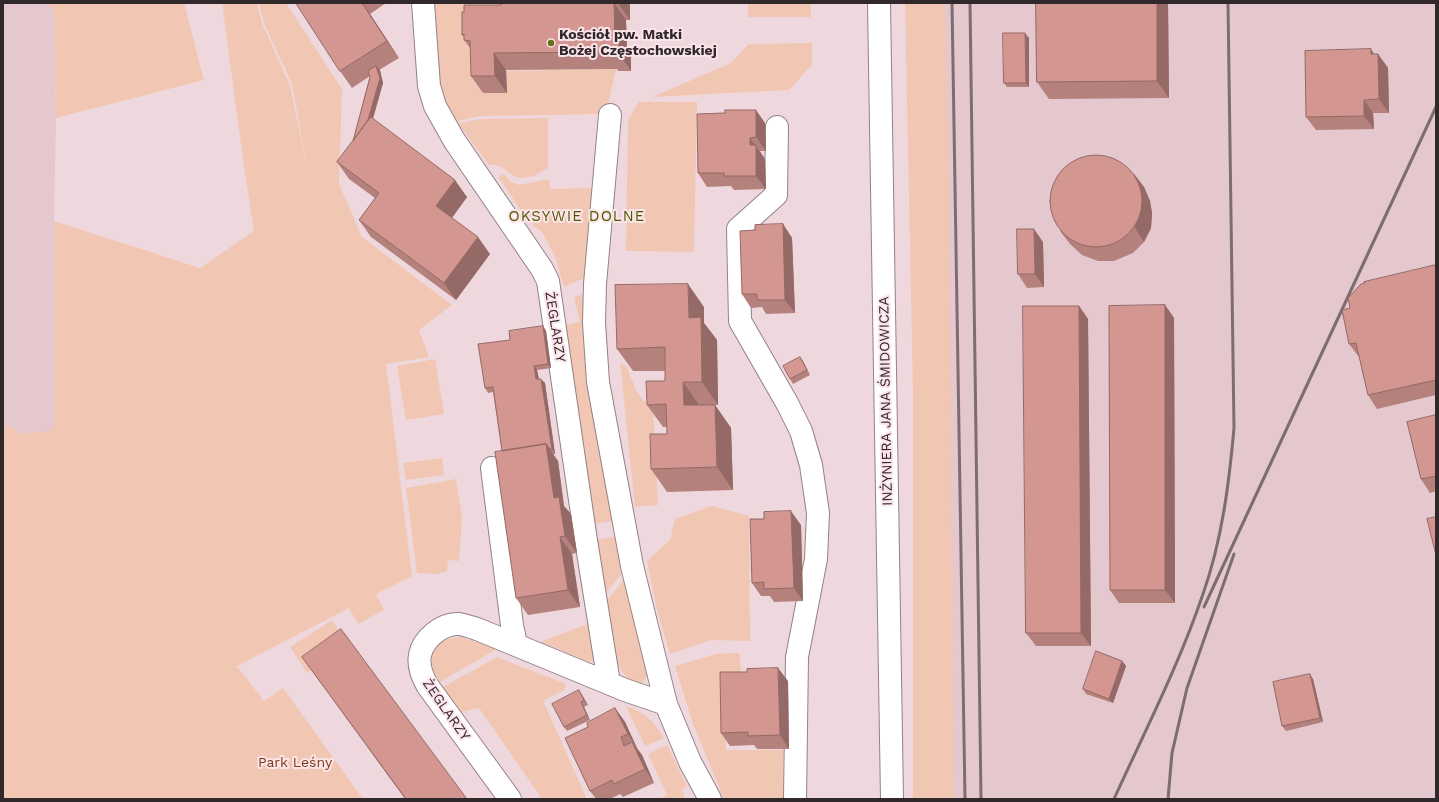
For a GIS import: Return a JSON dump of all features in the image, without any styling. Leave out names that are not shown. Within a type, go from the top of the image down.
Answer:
[{"type":"street","name":"ŻEGLARZY","points":[[424,3],[429,86],[435,106],[454,140],[542,269],[548,281],[585,534],[609,682]]},
{"type":"street","name":"INŻYNIERA JANA ŚMIDOWICZA","points":[[879,3],[892,799]]},
{"type":"street","points":[[610,115],[595,284],[594,323],[598,382],[632,566],[666,704],[690,762],[710,799]]},
{"type":"street","points":[[777,127],[776,196],[738,229],[740,321],[787,403],[801,431],[811,465],[818,513],[816,558],[797,657],[795,799]]},
{"type":"street","points":[[492,468],[512,625],[516,644]]},
{"type":"street","name":"ŻEGLARZY","points":[[510,799],[422,676],[420,655],[424,644],[430,636],[438,630],[457,624],[477,629],[666,704]]},
{"type":"shaded area","points":[[3,3],[48,3],[54,12],[56,118],[54,221],[54,431],[24,434],[3,424]]},
{"type":"shaded area","points":[[943,3],[1436,3],[1436,799],[953,799]]},
{"type":"green space","points":[[48,3],[184,3],[204,80],[56,118],[54,12]]},
{"type":"green space","name":"Park Leśny","points":[[222,3],[257,3],[262,23],[290,85],[307,168],[292,84],[264,23],[259,3],[286,3],[342,89],[339,184],[362,237],[452,305],[419,330],[429,357],[386,364],[412,576],[376,594],[384,610],[358,624],[349,608],[237,666],[264,701],[283,688],[363,799],[3,799],[3,424],[24,434],[54,430],[54,221],[200,268],[254,231]]},
{"type":"green space","points":[[431,3],[558,3],[482,58],[483,93],[507,93],[506,71],[616,69],[606,114],[480,116],[454,122],[436,84]]},
{"type":"green space","points":[[748,3],[811,3],[811,17],[748,17]]},
{"type":"green space","points":[[905,3],[945,3],[949,175],[954,799],[913,799],[913,394]]},
{"type":"green space","points":[[812,43],[812,65],[789,90],[652,97],[731,63],[749,44]]},
{"type":"green space","points":[[639,102],[697,102],[694,252],[626,251],[628,120]]},
{"type":"green space","points":[[548,118],[548,168],[536,175],[525,178],[517,177],[498,166],[489,165],[458,123],[481,119]]},
{"type":"green space","points":[[501,174],[504,174],[511,182],[519,185],[549,179],[550,189],[594,188],[593,274],[564,287],[555,256],[542,232],[528,221],[499,178]]},
{"type":"green space","points":[[591,292],[614,521],[593,524],[565,325],[580,322],[574,297]]},
{"type":"green space","points":[[435,359],[444,414],[406,420],[397,366]]},
{"type":"green space","points":[[620,362],[627,367],[637,393],[653,410],[658,505],[635,507]]},
{"type":"green space","points":[[442,458],[444,475],[406,480],[403,463]]},
{"type":"green space","points":[[456,479],[462,516],[459,561],[448,560],[447,571],[437,574],[417,573],[406,488]]},
{"type":"green space","points":[[712,506],[749,516],[750,641],[711,640],[670,654],[657,610],[647,561],[670,540],[675,519]]},
{"type":"green space","points":[[617,536],[624,571],[603,596],[595,540]]},
{"type":"green space","points":[[626,577],[648,673],[646,678],[641,683],[632,681],[624,674],[618,664],[610,638],[604,604]]},
{"type":"green space","points":[[332,620],[348,645],[307,673],[290,647]]},
{"type":"green space","points":[[593,622],[595,657],[590,662],[540,642]]},
{"type":"green space","points":[[461,637],[497,649],[440,682],[432,665],[434,651],[444,641],[451,638]]},
{"type":"green space","points":[[739,653],[742,679],[725,682],[726,750],[783,750],[783,799],[724,799],[693,724],[675,666],[716,654]]},
{"type":"green space","points":[[497,657],[566,684],[564,690],[543,701],[587,799],[542,799],[479,708],[461,712],[443,687]]},
{"type":"green space","points":[[626,707],[644,714],[657,727],[664,738],[645,746]]},
{"type":"green space","points":[[667,745],[687,786],[682,789],[685,799],[659,799],[667,795],[648,754]]},
{"type":"building","points":[[296,3],[362,3],[387,41],[340,71]]},
{"type":"building","name":"Kościół pw. Matki Bożej Częstochowskiej","points":[[501,3],[614,3],[615,39],[619,39],[619,54],[606,54],[606,52],[494,53],[495,76],[471,76],[470,41],[464,40],[464,34],[462,35],[462,12],[464,12],[464,5],[501,5]]},
{"type":"building","points":[[1036,3],[1157,3],[1157,81],[1037,82]]},
{"type":"building","points":[[1003,33],[1025,33],[1026,83],[1004,83]]},
{"type":"building","points":[[1371,49],[1371,54],[1378,54],[1379,99],[1364,100],[1364,116],[1306,117],[1305,51]]},
{"type":"building","points":[[376,66],[380,78],[368,120],[353,141],[370,77],[368,71]]},
{"type":"building","points":[[725,110],[756,110],[756,137],[750,138],[750,145],[756,145],[756,176],[724,176],[724,173],[698,173],[697,114],[725,113]]},
{"type":"building","points":[[371,117],[455,180],[436,206],[478,237],[444,283],[359,220],[379,193],[337,162]]},
{"type":"building","points":[[1096,155],[1114,158],[1129,168],[1139,183],[1142,201],[1139,219],[1129,234],[1114,244],[1096,247],[1078,244],[1063,234],[1053,219],[1050,201],[1053,183],[1063,168],[1078,158]]},
{"type":"building","points":[[783,224],[785,300],[757,300],[757,294],[742,294],[740,231],[755,230],[755,225]]},
{"type":"building","points":[[1017,229],[1034,229],[1035,274],[1018,274]]},
{"type":"building","points":[[1436,265],[1436,380],[1368,395],[1356,343],[1349,344],[1342,310],[1350,308],[1348,298],[1361,284],[1365,283],[1364,282]]},
{"type":"building","points":[[688,284],[689,318],[701,317],[702,382],[683,382],[684,405],[715,405],[717,467],[651,469],[650,434],[667,434],[666,404],[647,405],[646,381],[665,381],[665,347],[617,349],[615,285]]},
{"type":"building","points":[[1165,305],[1165,590],[1110,590],[1109,306]]},
{"type":"building","points":[[1023,306],[1079,306],[1081,633],[1026,633]]},
{"type":"building","points":[[543,326],[548,364],[534,366],[536,379],[541,379],[552,449],[550,449],[546,444],[502,451],[493,387],[485,388],[478,344],[510,340],[509,331]]},
{"type":"building","points":[[800,357],[807,370],[790,379],[783,366]]},
{"type":"building","points":[[1436,415],[1436,476],[1421,479],[1407,422]]},
{"type":"building","points":[[546,444],[554,498],[559,497],[565,536],[560,537],[568,590],[516,598],[495,452]]},
{"type":"building","points":[[791,511],[794,588],[764,589],[764,582],[752,583],[750,519],[764,519],[764,512]]},
{"type":"building","points":[[1436,517],[1436,555],[1427,519]]},
{"type":"building","points":[[341,629],[467,799],[406,799],[302,657]]},
{"type":"building","points":[[1096,651],[1122,661],[1109,699],[1083,689]]},
{"type":"building","points":[[778,668],[780,735],[748,736],[748,732],[721,733],[720,672],[747,672],[747,669]]},
{"type":"building","points":[[1310,674],[1320,718],[1282,726],[1273,682]]},
{"type":"building","points":[[579,690],[584,700],[581,702],[587,715],[564,727],[552,704]]},
{"type":"building","points":[[615,708],[628,734],[621,737],[624,746],[632,742],[645,769],[614,784],[612,780],[590,791],[565,738],[588,727],[587,723]]},
{"type":"railway","points":[[952,3],[965,799]]},
{"type":"railway","points":[[970,3],[981,799]]},
{"type":"railway","points":[[1114,799],[1161,698],[1194,620],[1210,574],[1224,512],[1234,428],[1228,3]]},
{"type":"railway","points":[[1204,607],[1436,107]]},
{"type":"railway","points":[[1168,799],[1172,753],[1187,688],[1234,554]]},
{"type":"place","name":"Kościół pw. Matki Bożej Częstochowskiej","points":[[551,43]]},
{"type":"district","name":"OKSYWIE DOLNE","points":[[577,217]]}]
